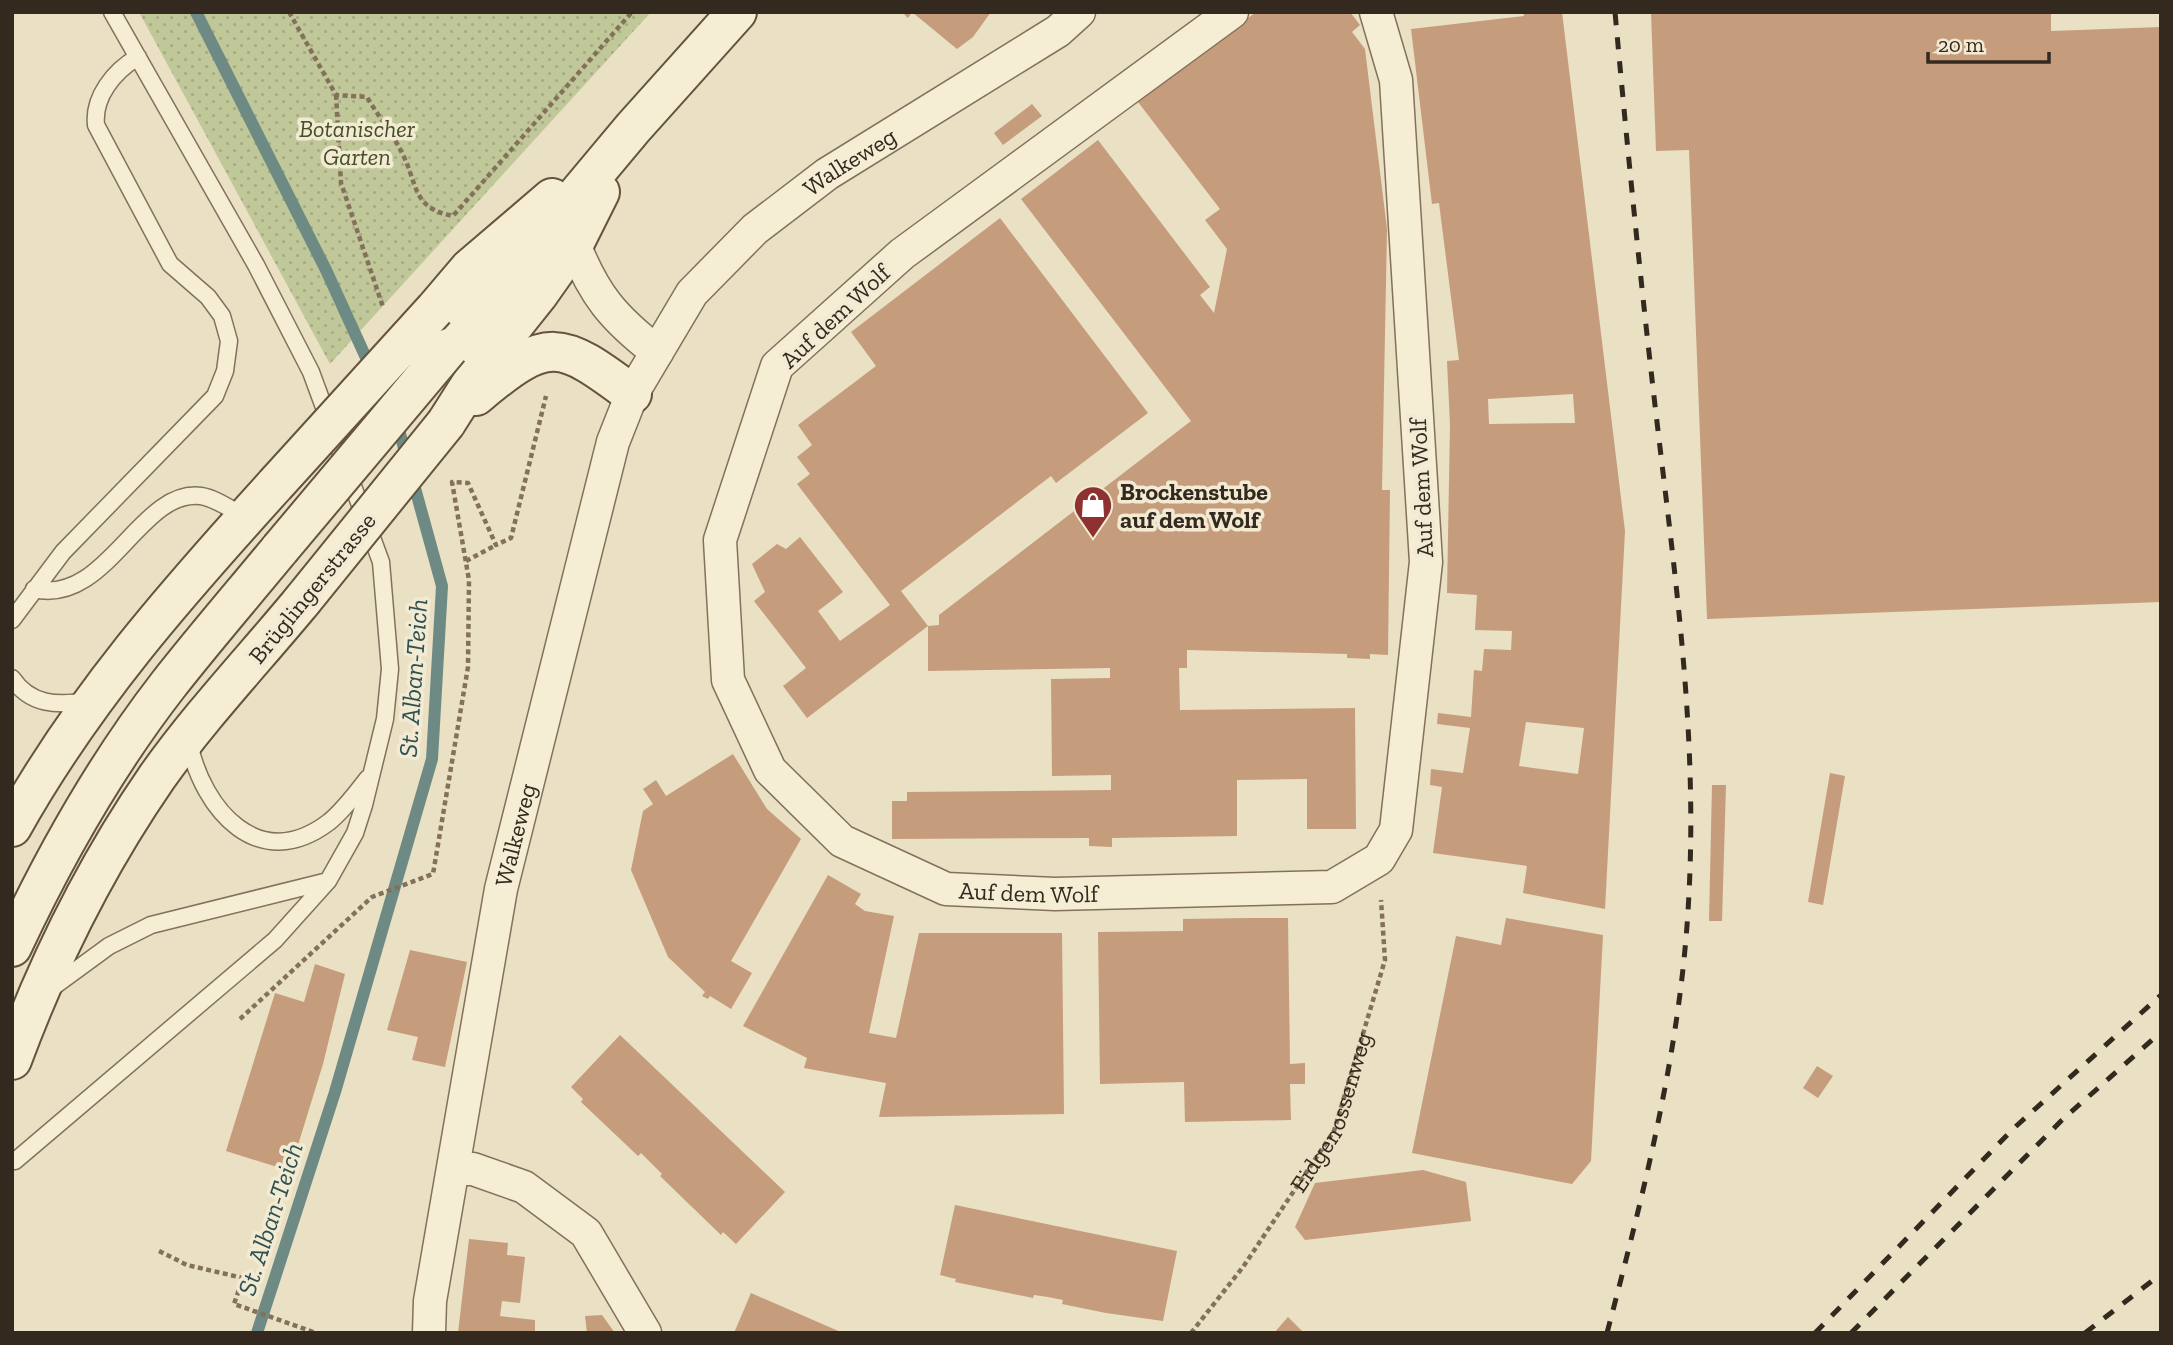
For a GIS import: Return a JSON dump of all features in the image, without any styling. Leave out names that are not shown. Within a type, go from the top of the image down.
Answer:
[{"type":"main road","name":"Brüglingerstrasse","points":[[12,947],[52,867],[119,754],[167,686],[633,128],[737,12]]},
{"type":"main road","name":"Brüglingerstrasse","points":[[12,1060],[33,1004],[74,916],[118,837],[158,775],[461,406],[486,360],[538,296],[574,244],[633,128]]},
{"type":"main road","name":"Brüglingerstrasse","points":[[15,807],[153,621],[469,269],[633,128]]},
{"type":"main road","points":[[461,406],[522,361],[550,351],[573,354],[587,360],[632,394]]},
{"type":"street","name":"Walkeweg","points":[[429,1333],[430,1301],[501,889],[613,442],[632,394],[692,293],[755,229],[827,174],[1058,31],[1079,12]]},
{"type":"street","name":"Auf dem Wolf","points":[[1232,12],[902,254],[777,366],[720,540],[728,680],[770,771],[842,841],[947,890],[1055,894],[1332,887],[1379,859],[1396,830],[1426,562],[1396,80],[1376,12]]},
{"type":"street","points":[[574,244],[589,282],[604,306],[657,352]]},
{"type":"street","points":[[455,1168],[473,1169],[524,1187],[586,1233],[645,1333]]},
{"type":"lane","points":[[15,1161],[275,940],[328,881],[355,833],[385,719],[390,669],[381,562],[311,372],[262,275],[112,12]]},
{"type":"lane","points":[[12,620],[64,552],[215,396],[225,371],[229,341],[222,316],[208,297],[170,264],[96,125],[95,114],[102,93],[125,64],[138,57]]},
{"type":"lane","points":[[34,589],[47,592],[76,585],[94,573],[162,509],[177,499],[204,496],[246,517]]},
{"type":"lane","points":[[12,678],[27,695],[44,703],[65,705],[93,700]]},
{"type":"lane","points":[[188,739],[200,784],[212,803],[228,821],[267,840],[288,840],[328,822],[371,773]]},
{"type":"lane","points":[[33,1004],[109,946],[151,925],[328,881]]},
{"type":"path","points":[[289,12],[336,95],[341,183],[383,307]]},
{"type":"path","points":[[336,95],[367,97],[403,154],[416,196],[439,213],[453,216],[632,12]]},
{"type":"path","points":[[466,561],[511,538],[544,398],[573,354]]},
{"type":"path","points":[[240,1019],[372,897],[433,874],[468,667],[469,580],[452,482],[468,483],[496,545]]},
{"type":"path","name":"Eidgenossenweg","points":[[1191,1333],[1242,1266],[1335,1131],[1385,960],[1379,859]]},
{"type":"path","points":[[159,1251],[187,1265],[243,1278],[234,1304],[316,1333]]},
{"type":"green space","name":"Botanischer Garten","points":[[139,12],[651,12],[330,364]]},
{"type":"building","points":[[912,12],[991,12],[973,37],[957,49]]},
{"type":"building","points":[[1256,12],[1350,12],[1360,25],[1352,32],[1365,49],[1387,229],[1382,490],[1390,490],[1388,655],[1370,654],[1370,659],[1347,658],[1347,654],[1187,650],[1187,668],[1179,668],[1180,710],[1355,708],[1356,829],[1307,829],[1307,779],[1237,780],[1237,836],[1112,838],[1112,847],[1089,846],[1089,838],[892,839],[892,801],[907,801],[907,792],[1111,790],[1111,775],[1052,776],[1051,679],[1110,678],[1110,668],[928,671],[928,626],[939,625],[939,615],[1191,421],[1021,199],[1098,140],[1210,287],[1200,295],[1214,313],[1227,249],[1205,220],[1220,209],[1138,102]]},
{"type":"building","points":[[1523,12],[1562,12],[1625,531],[1605,909],[1523,893],[1527,866],[1433,853],[1442,787],[1430,785],[1431,769],[1463,773],[1470,728],[1437,724],[1438,713],[1471,717],[1474,670],[1482,671],[1484,649],[1511,650],[1512,631],[1475,630],[1477,595],[1447,593],[1450,425],[1447,361],[1459,360],[1439,203],[1432,204],[1411,29],[1524,16]],"holes":[[[1573,394],[1575,423],[1489,424],[1488,399]],[[1526,722],[1584,728],[1578,774],[1519,766]]]},
{"type":"building","points":[[1651,12],[2051,12],[2051,31],[2161,27],[2161,602],[1707,619],[1689,150],[1656,151]]},
{"type":"building","points":[[1032,104],[1042,116],[1003,145],[994,133]]},
{"type":"building","points":[[1000,218],[1148,413],[1056,483],[1051,476],[901,591],[928,626],[807,718],[783,686],[806,668],[754,601],[765,592],[752,564],[777,544],[786,549],[800,537],[843,592],[818,611],[840,641],[890,605],[797,484],[810,474],[797,457],[812,445],[798,425],[876,366],[851,332]]},
{"type":"building","points":[[733,754],[767,809],[801,839],[731,961],[752,973],[731,1009],[710,996],[708,999],[702,996],[705,992],[668,957],[631,870],[643,811],[653,804],[643,789],[656,780],[666,796]]},
{"type":"building","points":[[1830,773],[1845,776],[1823,905],[1808,902]]},
{"type":"building","points":[[1712,785],[1726,785],[1722,921],[1709,921]]},
{"type":"building","points":[[828,875],[861,894],[855,904],[865,911],[894,916],[869,1033],[896,1038],[919,933],[1062,933],[1064,1114],[879,1117],[886,1083],[804,1068],[807,1058],[743,1026]]},
{"type":"building","points":[[1288,918],[1290,1064],[1305,1063],[1305,1084],[1290,1084],[1291,1120],[1185,1122],[1184,1082],[1100,1084],[1098,932],[1183,931],[1183,919]]},
{"type":"building","points":[[1506,918],[1603,935],[1591,1161],[1572,1184],[1412,1153],[1456,936],[1501,945]]},
{"type":"building","points":[[410,950],[467,962],[445,1067],[412,1060],[418,1037],[387,1030]]},
{"type":"building","points":[[315,964],[345,974],[323,1064],[290,1171],[226,1151],[275,993],[304,1002]]},
{"type":"building","points":[[620,1035],[785,1192],[736,1244],[723,1232],[721,1235],[660,1176],[662,1174],[641,1153],[638,1156],[581,1102],[583,1099],[571,1087]]},
{"type":"building","points":[[1817,1066],[1833,1076],[1818,1098],[1803,1088]]},
{"type":"building","points":[[1423,1170],[1466,1182],[1471,1221],[1305,1240],[1295,1227],[1315,1183]]},
{"type":"building","points":[[955,1205],[1177,1251],[1163,1321],[1106,1313],[1062,1304],[1063,1300],[1034,1295],[1033,1298],[955,1282],[956,1279],[940,1275]]},
{"type":"building","points":[[469,1239],[508,1243],[507,1255],[525,1257],[520,1303],[502,1301],[500,1316],[535,1320],[535,1333],[458,1333]]},
{"type":"building","points":[[751,1293],[843,1333],[734,1333]]},
{"type":"building","points":[[602,1315],[615,1333],[587,1333],[585,1316]]},
{"type":"building","points":[[1288,1317],[1304,1333],[1274,1333]]},
{"type":"waterway","name":"St. Alban-Teich","points":[[196,12],[326,270],[399,430],[442,586],[432,759],[335,1092],[257,1333]]},
{"type":"railway","points":[[1607,1333],[1648,1170],[1670,1060],[1685,949],[1691,836],[1684,665],[1641,279],[1615,12]]},
{"type":"railway","points":[[1815,1333],[2013,1129],[2161,995]]},
{"type":"railway","points":[[1851,1333],[2061,1121],[2161,1032]]},
{"type":"railway","points":[[2085,1333],[2161,1274]]},
{"type":"place","name":"Brockenstube auf dem Wolf","points":[[1093,539]]}]
